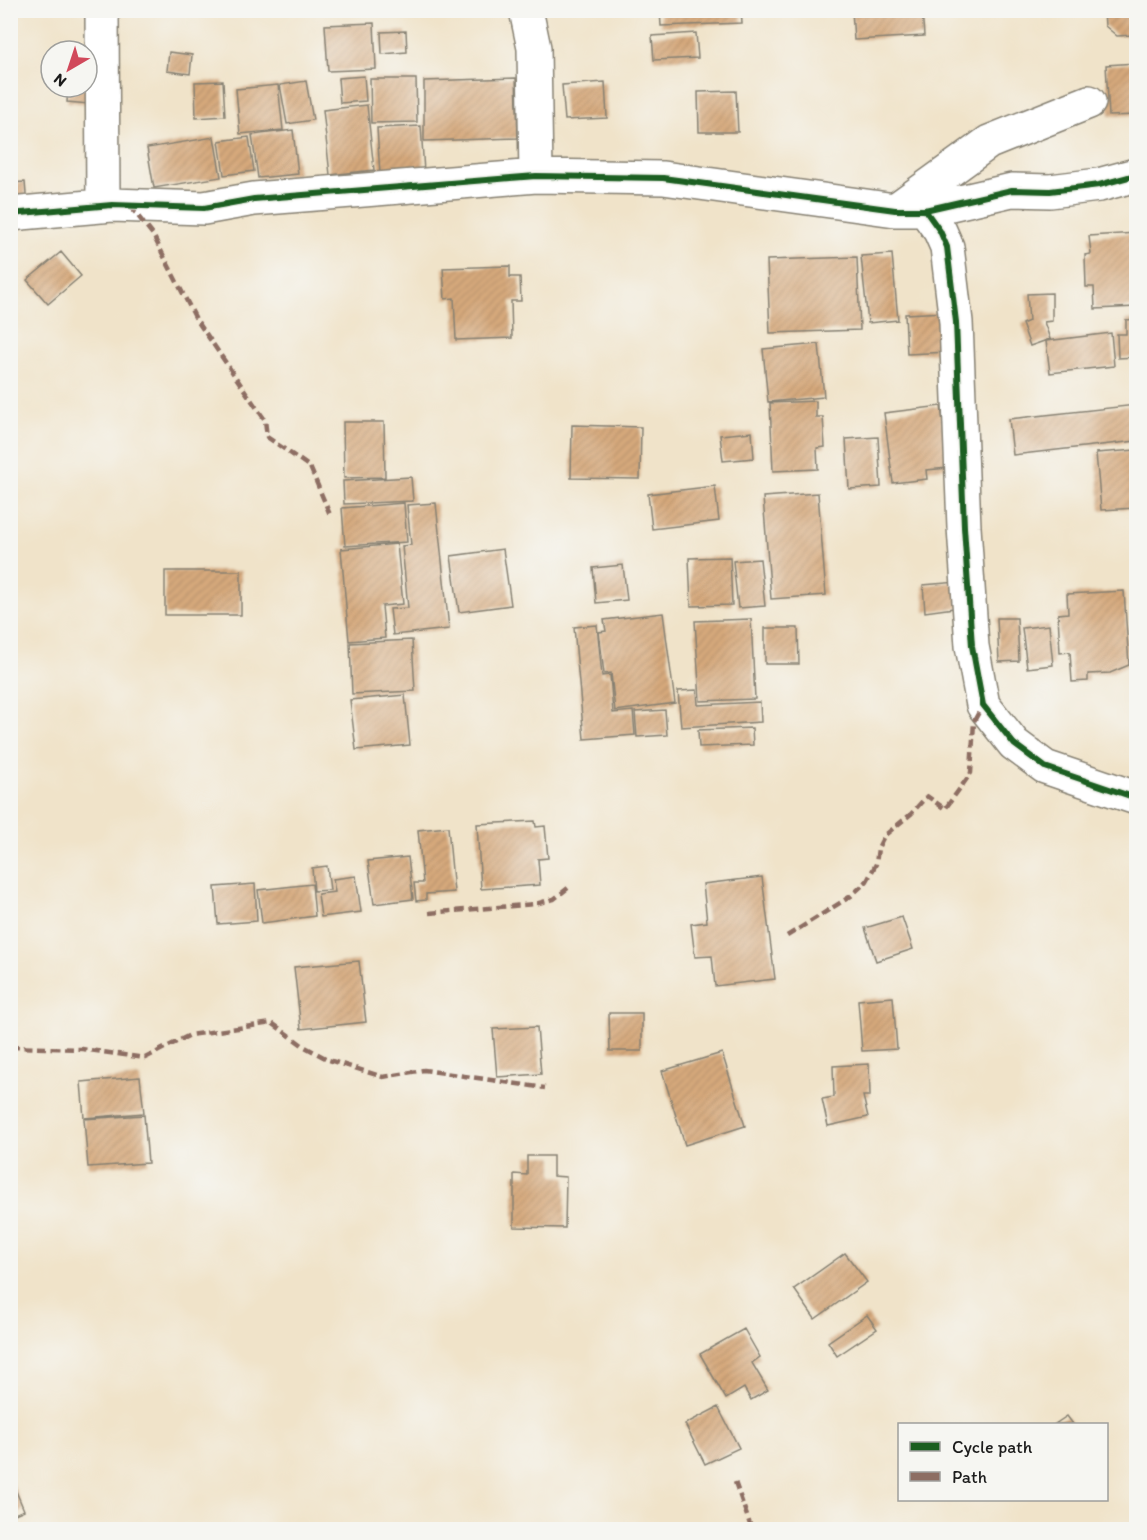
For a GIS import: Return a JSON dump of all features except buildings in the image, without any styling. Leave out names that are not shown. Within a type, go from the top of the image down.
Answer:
[{"type":"street","points":[[102,10],[103,206]]},
{"type":"street","points":[[526,10],[534,48],[536,176]]},
{"type":"street","points":[[910,210],[989,142],[1089,102]]},
{"type":"street","points":[[10,214],[103,206],[204,208],[254,199],[536,176],[663,178],[910,210],[1012,190],[1050,191],[1099,186],[1137,175]]},
{"type":"street","points":[[910,210],[940,231],[947,248],[956,322],[964,527],[972,646],[983,705],[1014,744],[1045,767],[1137,798]]},
{"type":"marked path","points":[[130,206],[153,235],[196,319],[265,420],[267,437],[310,467],[331,517]]},
{"type":"marked path","points":[[787,936],[851,896],[867,881],[876,864],[878,848],[884,836],[911,814],[927,796],[945,809],[971,773],[974,721],[983,705]]},
{"type":"marked path","points":[[429,913],[535,904],[554,899],[568,888]]},
{"type":"marked path","points":[[10,1047],[82,1049],[145,1058],[190,1035],[272,1023],[305,1047],[329,1060],[383,1077],[424,1070],[545,1088]]},
{"type":"marked path","points":[[735,1482],[752,1530]]},
{"type":"cycle path","points":[[10,214],[112,205],[204,208],[254,199],[536,176],[663,178],[895,210],[925,210],[1012,190],[1050,191],[1099,185],[1136,175]]},
{"type":"cycle path","points":[[925,210],[940,231],[947,247],[956,322],[964,527],[972,646],[983,705],[1014,744],[1045,767],[1136,798]]}]
